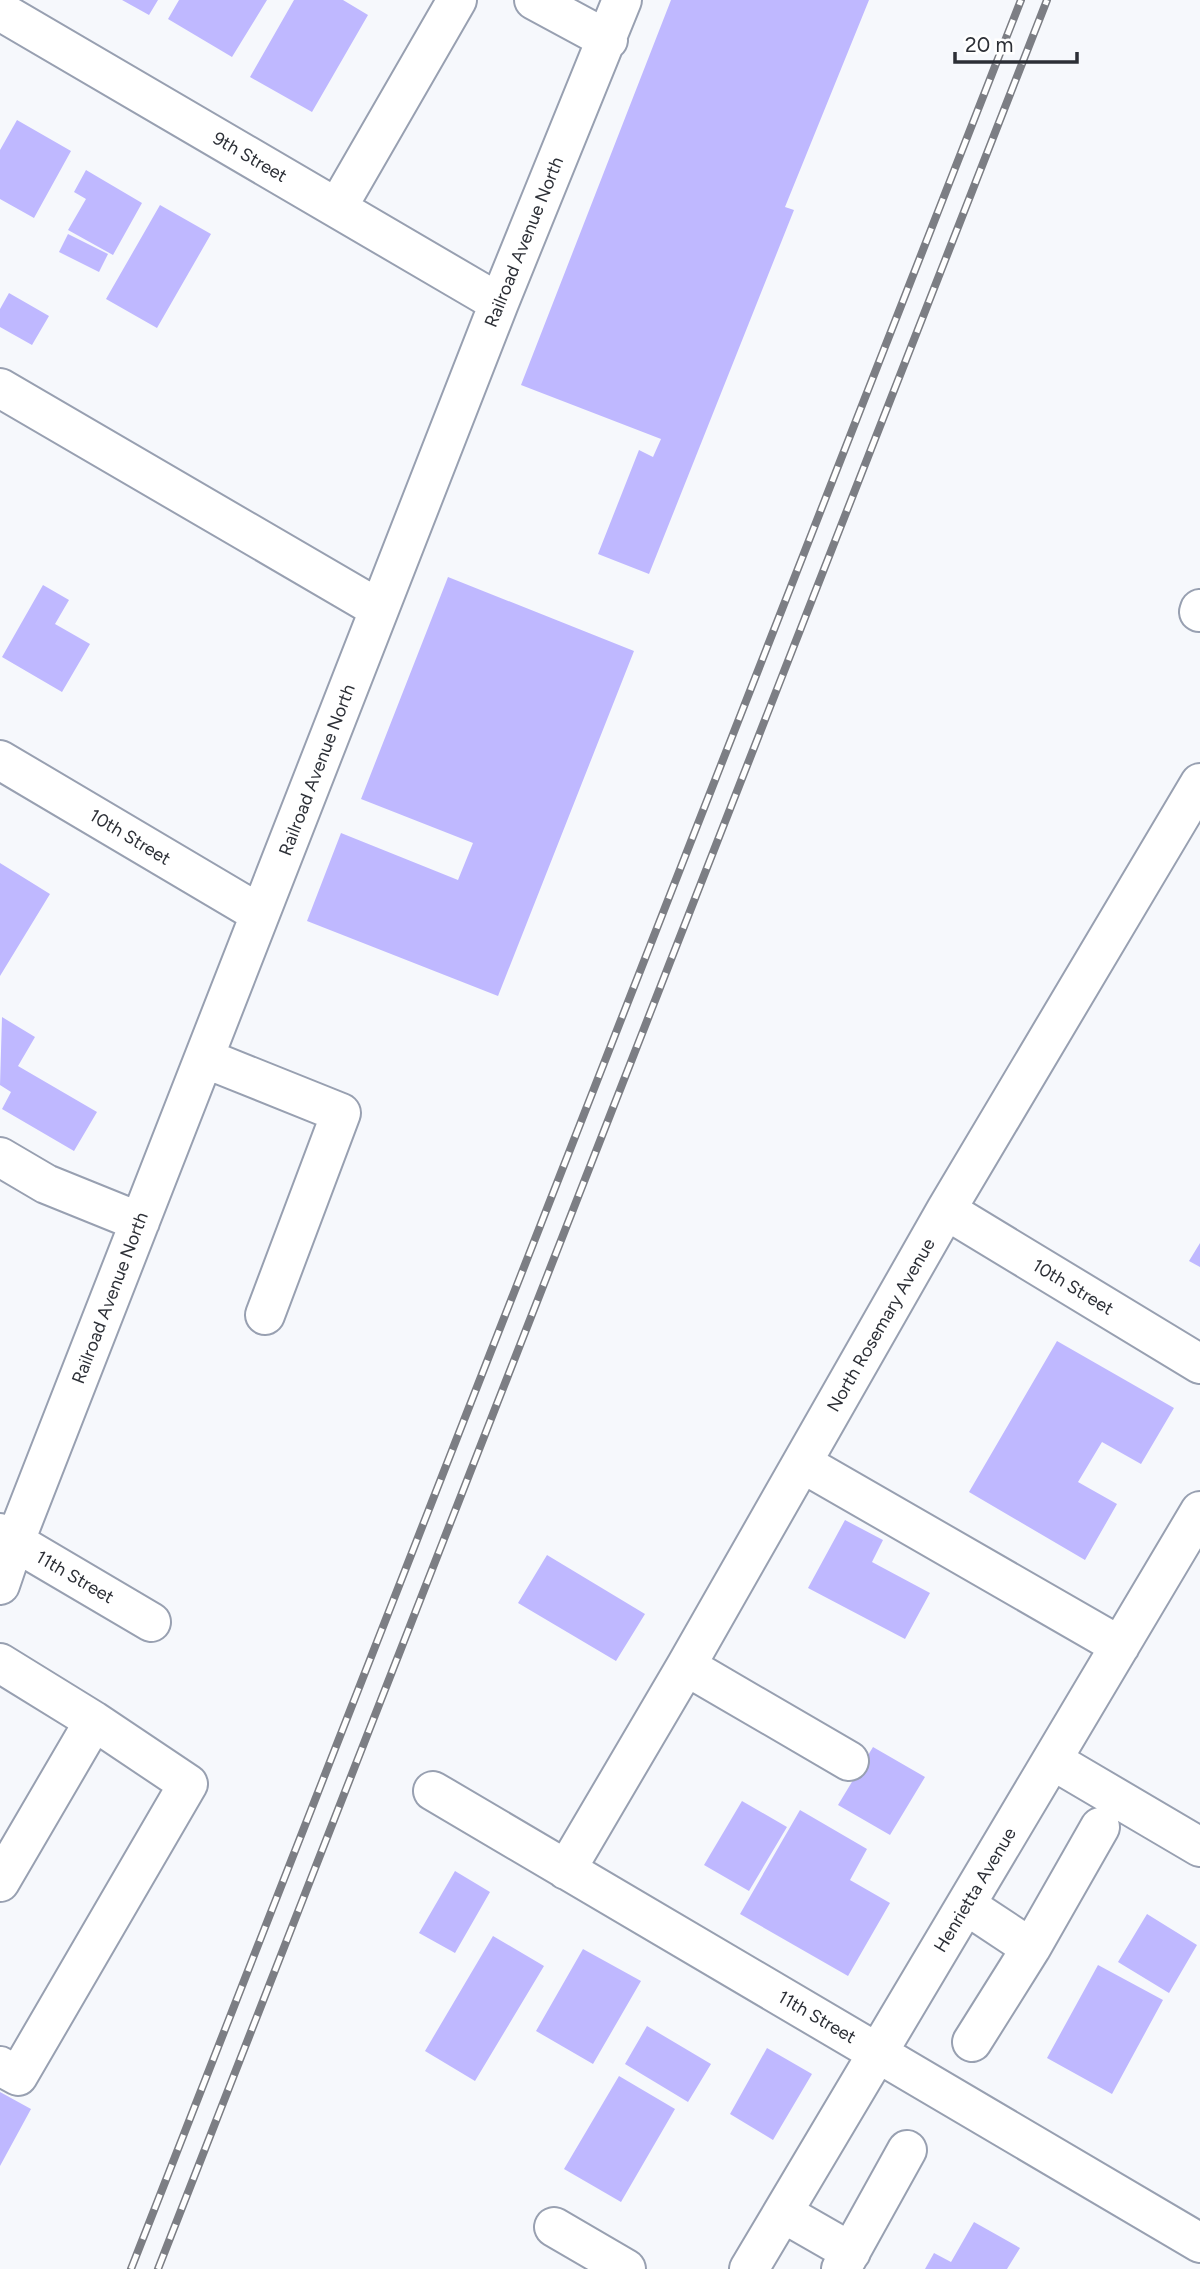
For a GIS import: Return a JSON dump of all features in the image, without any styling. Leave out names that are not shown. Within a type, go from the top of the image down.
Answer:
[{"type":"street","points":[[337,208],[457,0]]},
{"type":"street","points":[[534,0],[608,40]]},
{"type":"street","name":"Railroad Avenue North","points":[[0,1585],[7,1537],[140,1222],[499,303],[622,0]]},
{"type":"street","name":"9th Street","points":[[0,11],[499,303]]},
{"type":"street","points":[[0,388],[379,609]]},
{"type":"street","name":"10th Street","points":[[0,760],[260,914]]},
{"type":"street","name":"North Rosemary Avenue","points":[[566,1870],[686,1666],[946,1210],[1200,783]]},
{"type":"street","points":[[204,1058],[341,1113],[265,1315]]},
{"type":"street","points":[[0,1157],[46,1184],[140,1222]]},
{"type":"street","name":"10th Street","points":[[946,1210],[1200,1364]]},
{"type":"street","points":[[802,1463],[1120,1646]]},
{"type":"street","name":"Henrietta Avenue","points":[[749,2269],[1200,1511]]},
{"type":"street","name":"11th Street","points":[[7,1537],[150,1622]]},
{"type":"street","points":[[0,1663],[94,1721],[188,1784],[18,2076],[0,2066]]},
{"type":"street","points":[[686,1666],[849,1761]]},
{"type":"street","points":[[0,1882],[94,1721]]},
{"type":"street","points":[[1052,1760],[1200,1847]]},
{"type":"street","name":"11th Street","points":[[433,1791],[1200,2243]]},
{"type":"street","points":[[971,2042],[1031,1948],[1100,1827]]},
{"type":"street","points":[[966,1905],[1031,1948]]},
{"type":"street","points":[[783,2213],[846,2261],[906,2150]]},
{"type":"street","points":[[554,2227],[626,2269]]},
{"type":"building","points":[[122,0],[158,0],[149,15]]},
{"type":"building","points":[[179,0],[267,0],[232,57],[168,19]]},
{"type":"building","points":[[294,0],[343,0],[368,15],[312,112],[250,77]]},
{"type":"building","points":[[671,0],[869,0],[785,207],[794,210],[649,574],[598,554],[639,450],[653,457],[661,439],[521,385]]},
{"type":"building","points":[[17,120],[71,151],[34,218],[0,199],[0,150]]},
{"type":"building","points":[[86,170],[142,203],[113,255],[68,230],[86,199],[74,192]]},
{"type":"building","points":[[160,205],[211,234],[157,328],[106,299]]},
{"type":"building","points":[[68,234],[108,254],[99,272],[59,252]]},
{"type":"building","points":[[9,293],[49,316],[32,345],[0,327],[0,309]]},
{"type":"building","points":[[448,577],[634,651],[498,996],[307,921],[341,833],[458,880],[473,843],[361,799]]},
{"type":"building","points":[[43,585],[69,600],[55,624],[90,644],[62,692],[2,657]]},
{"type":"building","points":[[0,863],[50,894],[0,976]]},
{"type":"building","points":[[2,1017],[35,1037],[18,1066],[97,1112],[74,1151],[2,1109],[11,1092],[0,1085]]},
{"type":"building","points":[[1200,1243],[1200,1267],[1189,1261]]},
{"type":"building","points":[[1057,1341],[1174,1408],[1141,1464],[1102,1442],[1078,1482],[1117,1504],[1085,1560],[969,1492]]},
{"type":"building","points":[[845,1520],[883,1540],[872,1562],[930,1593],[905,1639],[808,1588]]},
{"type":"building","points":[[547,1555],[645,1614],[616,1661],[518,1603]]},
{"type":"building","points":[[873,1747],[925,1777],[890,1835],[838,1805]]},
{"type":"building","points":[[742,1801],[787,1827],[749,1891],[704,1865]]},
{"type":"building","points":[[800,1810],[867,1849],[850,1880],[890,1903],[848,1976],[740,1914]]},
{"type":"building","points":[[455,1871],[490,1892],[455,1953],[419,1933]]},
{"type":"building","points":[[1147,1914],[1197,1945],[1169,1993],[1118,1962]]},
{"type":"building","points":[[493,1936],[544,1966],[475,2081],[425,2051]]},
{"type":"building","points":[[583,1949],[641,1981],[593,2064],[536,2031]]},
{"type":"building","points":[[1098,1965],[1163,2000],[1112,2094],[1047,2058]]},
{"type":"building","points":[[647,2026],[711,2064],[688,2102],[625,2064]]},
{"type":"building","points":[[767,2048],[812,2074],[773,2140],[730,2114]]},
{"type":"building","points":[[619,2076],[675,2109],[621,2202],[564,2169]]},
{"type":"building","points":[[0,2092],[31,2109],[0,2166]]},
{"type":"building","points":[[974,2222],[1020,2248],[1007,2269],[925,2269],[934,2253],[951,2262]]},
{"type":"railway","points":[[131,2269],[1021,0]]},
{"type":"railway","points":[[158,2269],[1047,0]]}]
